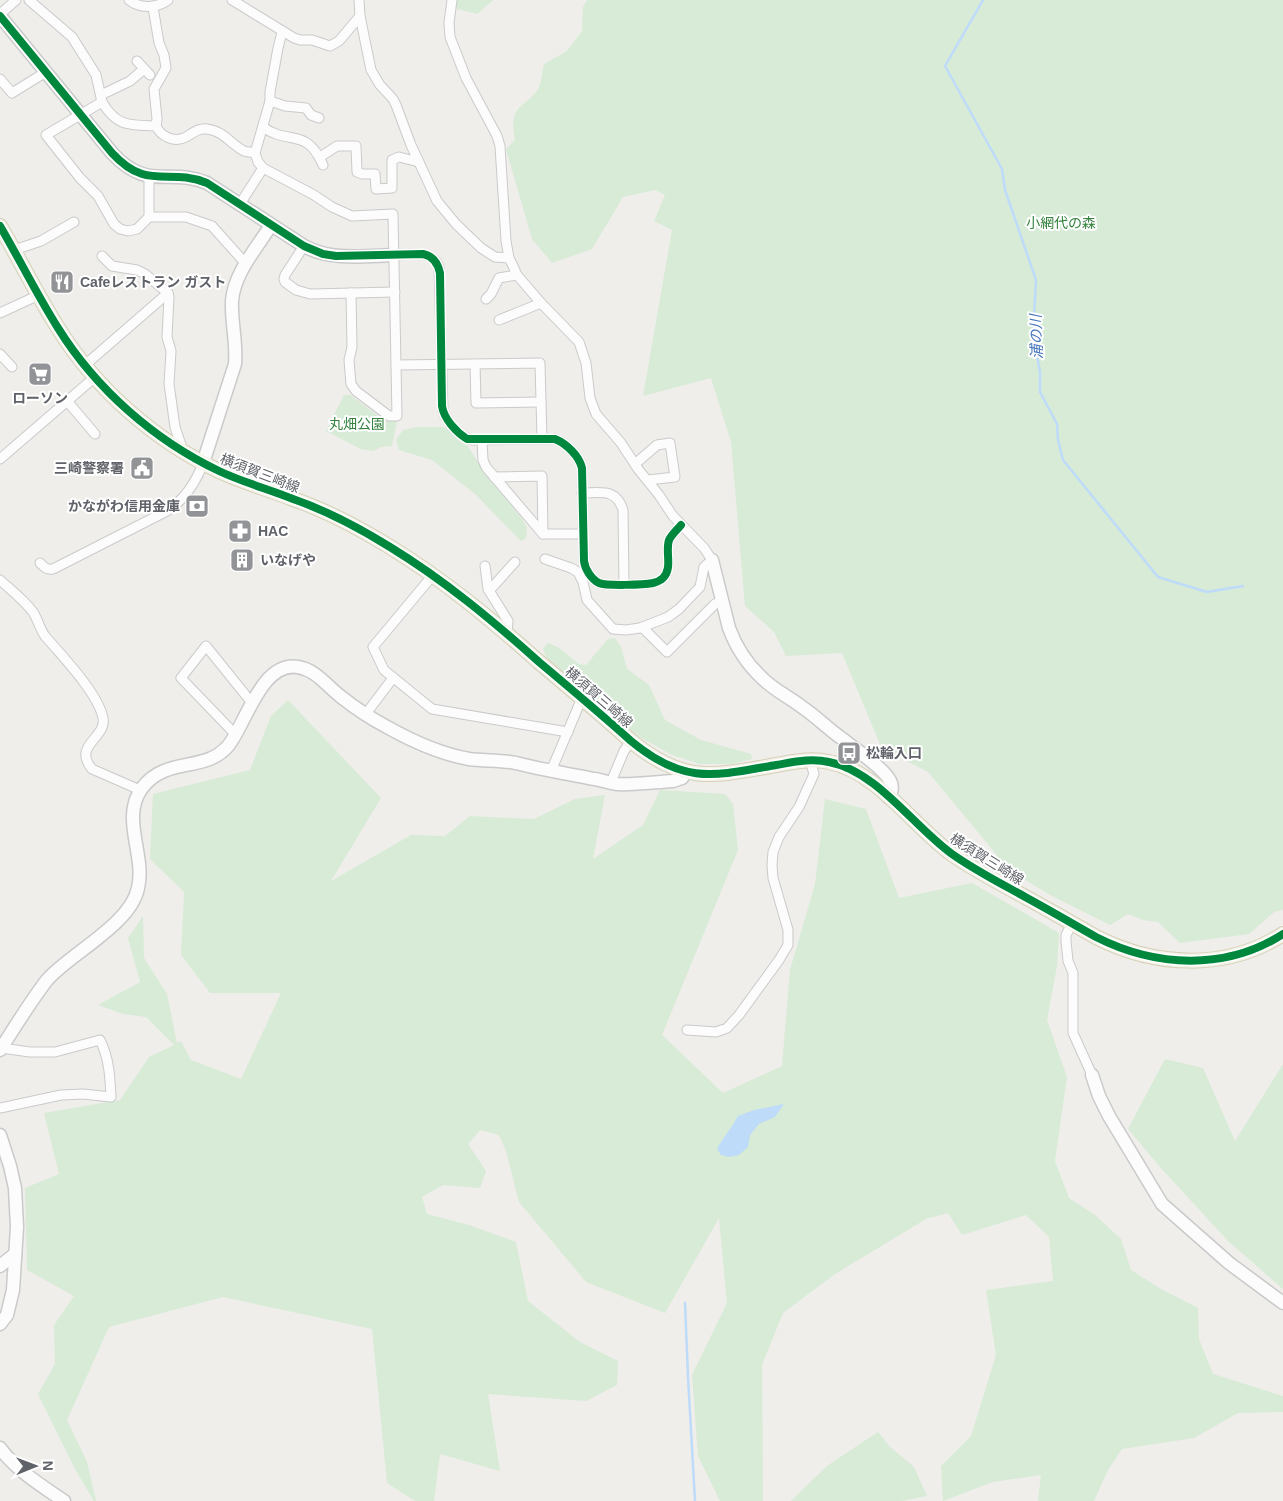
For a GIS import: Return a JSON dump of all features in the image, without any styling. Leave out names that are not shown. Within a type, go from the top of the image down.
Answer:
[{"type":"main road","name":"横須賀三崎線","points":[[0,226],[59,329],[95,377],[131,412],[164,438],[203,463],[319,510],[388,546],[433,575],[508,634],[654,759],[686,772],[700,774],[728,774],[810,760],[832,762],[847,768],[870,782],[956,857],[1106,942],[1153,958],[1183,961],[1211,959],[1236,954],[1265,944],[1283,934]]},
{"type":"street","points":[[16,0],[0,15],[120,162],[135,172],[149,177],[185,178],[201,181],[212,186],[304,246],[323,254],[336,256],[426,255],[438,264],[440,273],[442,406],[446,418],[467,439],[551,439],[560,441],[577,456],[582,468],[585,566],[591,576],[599,583],[652,583],[662,579],[668,570],[668,543],[681,525]]},
{"type":"street","points":[[29,0],[72,36],[96,75],[101,98],[111,115],[122,122],[133,125],[156,126]]},
{"type":"street","points":[[129,0],[134,4],[154,7],[168,0]]},
{"type":"street","points":[[232,0],[282,32],[297,39],[312,40],[330,46],[339,41],[360,16]]},
{"type":"street","points":[[359,0],[360,16],[371,70],[380,85],[393,99],[426,180],[437,201],[456,224],[488,254],[495,257],[509,258]]},
{"type":"street","points":[[452,0],[449,23],[450,37],[466,78],[497,136],[500,146],[506,241],[509,258],[517,275],[579,342],[586,363],[590,398],[596,414],[621,443],[681,525],[704,548],[712,560],[733,638],[746,660],[772,687],[812,714],[883,772],[891,781],[892,791],[889,798]]},
{"type":"street","points":[[154,7],[159,43],[164,55],[166,68],[154,89],[156,126],[160,133],[177,139],[186,137],[200,129],[209,129],[226,136],[244,152],[255,153]]},
{"type":"street","points":[[282,32],[270,92],[270,101],[255,153],[258,162],[263,168],[314,195],[332,207],[352,216],[393,214],[397,416],[389,416],[356,391],[351,384],[349,360],[352,347],[351,294]]},
{"type":"street","points":[[137,61],[147,72],[101,98],[80,114],[46,135],[80,178],[98,196],[114,224],[120,229],[128,231],[137,229],[149,217],[186,216],[212,226],[246,264]]},
{"type":"street","points":[[0,78],[12,93],[46,72]]},
{"type":"street","points":[[270,101],[285,106],[306,108],[311,115],[319,118]]},
{"type":"street","points":[[263,127],[268,131],[305,141],[315,148],[321,161],[337,146],[356,146],[357,172],[375,174],[376,189],[392,188],[392,160],[399,157],[419,162]]},
{"type":"street","points":[[240,204],[263,168]]},
{"type":"street","points":[[149,177],[149,217]]},
{"type":"street","points":[[14,250],[41,241],[74,222]]},
{"type":"street","points":[[40,563],[48,569],[53,569],[167,511],[182,499],[200,471],[235,364],[236,352],[232,302],[236,284],[246,264],[271,225]]},
{"type":"street","points":[[304,246],[284,279],[285,282],[296,290],[310,294],[395,292]]},
{"type":"street","points":[[102,256],[112,266],[137,270],[145,274],[168,293],[169,384],[175,427],[183,451]]},
{"type":"street","points":[[486,299],[491,294],[499,278],[517,275]]},
{"type":"street","points":[[85,364],[168,293]]},
{"type":"street","points":[[0,313],[39,295]]},
{"type":"street","points":[[499,320],[541,303]]},
{"type":"street","points":[[0,354],[12,366]]},
{"type":"street","points":[[396,365],[540,363],[542,439]]},
{"type":"street","points":[[475,364],[476,403],[541,402]]},
{"type":"street","points":[[0,459],[95,377]]},
{"type":"street","points":[[67,401],[95,434]]},
{"type":"street","points":[[482,440],[483,460],[486,467],[543,534],[583,534]]},
{"type":"street","points":[[635,464],[657,445],[670,443],[676,477],[648,480]]},
{"type":"street","points":[[494,477],[542,476],[543,534]]},
{"type":"street","points":[[582,493],[609,493],[616,496],[621,504],[624,584]]},
{"type":"street","points":[[545,559],[578,572],[583,582],[587,600],[613,629],[632,630],[668,617],[684,604],[700,587],[704,567],[712,560]]},
{"type":"street","points":[[489,591],[515,562]]},
{"type":"street","points":[[485,566],[489,591],[508,621],[508,634]]},
{"type":"street","points":[[433,575],[372,647],[384,670],[432,709],[568,732]]},
{"type":"street","points":[[0,580],[34,613],[45,632],[87,688],[101,711],[103,718],[101,729],[87,746],[86,758],[89,764],[92,768],[140,790]]},
{"type":"street","points":[[642,627],[668,652],[715,604],[722,601]]},
{"type":"street","points":[[236,734],[181,678],[206,646],[252,704]]},
{"type":"street","points":[[0,1108],[61,1095],[83,1094],[111,1097],[106,1052],[100,1040],[55,1052],[1,1049],[27,1008],[49,979],[109,928],[131,905],[138,888],[139,865],[132,816],[134,802],[140,790],[150,778],[162,771],[175,766],[202,762],[217,755],[227,747],[261,689],[272,674],[283,668],[295,666],[311,671],[365,715],[411,739],[444,752],[469,759],[507,762],[618,784],[673,780],[682,778],[686,772]]},
{"type":"street","points":[[365,715],[393,678]]},
{"type":"street","points":[[551,771],[582,698]]},
{"type":"street","points":[[610,782],[624,751],[631,741]]},
{"type":"street","points":[[687,1030],[716,1032],[728,1028],[788,945],[788,930],[773,878],[773,852],[779,837],[799,807],[814,774],[810,760]]},
{"type":"street","points":[[1072,923],[1066,935],[1066,941],[1068,961],[1073,973],[1073,1033],[1109,1116],[1162,1204],[1229,1263],[1283,1303]]},
{"type":"street","points":[[0,1134],[10,1166],[17,1227],[13,1290],[8,1314],[0,1324]]},
{"type":"street","points":[[0,1266],[15,1254]]},
{"type":"street","points":[[0,1448],[15,1464],[64,1501]]},
{"type":"green space","points":[[455,0],[493,0],[477,14],[457,9]]},
{"type":"green space","name":"小網代の森","points":[[587,0],[1283,0],[1283,910],[1274,912],[1249,934],[1180,943],[1158,922],[1143,920],[1128,914],[1110,925],[1052,896],[1010,871],[928,772],[882,749],[842,653],[786,656],[774,632],[745,606],[731,442],[711,378],[643,396],[672,230],[654,221],[665,195],[655,190],[623,197],[592,249],[552,263],[532,239],[506,149],[515,140],[513,127],[515,114],[537,90],[541,82],[544,64],[567,51],[582,31],[583,7]]},
{"type":"green space","name":"丸畑公園","points":[[344,395],[350,395],[385,421],[397,421],[392,446],[381,447],[373,451],[361,449],[326,431]]},
{"type":"green space","points":[[417,427],[444,427],[467,445],[483,470],[522,519],[527,528],[526,538],[521,541],[475,494],[432,460],[399,450],[396,440],[403,430]]},
{"type":"green space","points":[[615,638],[621,647],[627,669],[649,685],[665,720],[701,740],[751,754],[752,759],[731,764],[700,764],[672,755],[638,736],[546,657],[543,649],[548,643],[558,647],[579,664],[586,665],[608,639]]},
{"type":"green space","points":[[288,700],[381,798],[331,881],[411,835],[445,836],[470,816],[534,819],[575,799],[605,795],[593,859],[643,825],[660,790],[725,794],[733,804],[738,850],[662,1035],[723,1093],[782,1066],[790,970],[815,884],[825,799],[866,809],[899,898],[972,883],[1059,933],[1057,966],[1047,1020],[1067,1077],[1055,1161],[1069,1198],[1095,1215],[1121,1239],[1131,1270],[1161,1289],[1198,1308],[1199,1339],[1213,1374],[1283,1396],[1283,1412],[1238,1413],[1194,1438],[1122,1449],[1108,1470],[1094,1501],[1038,1501],[1041,1475],[993,1482],[943,1501],[941,1466],[971,1436],[996,1355],[986,1290],[1053,1281],[1049,1237],[1026,1215],[962,1235],[948,1213],[926,1219],[835,1274],[783,1313],[762,1365],[763,1501],[720,1501],[698,1456],[692,1375],[727,1303],[719,1218],[665,1313],[586,1282],[519,1202],[506,1151],[499,1135],[480,1130],[468,1144],[486,1171],[480,1188],[443,1185],[422,1197],[427,1214],[469,1225],[516,1242],[528,1301],[580,1342],[618,1361],[617,1385],[586,1401],[488,1394],[500,1471],[440,1454],[434,1501],[415,1501],[387,1483],[372,1329],[223,1297],[109,1327],[67,1420],[87,1462],[96,1501],[94,1501],[75,1469],[38,1394],[55,1364],[54,1325],[74,1296],[27,1270],[25,1188],[59,1174],[44,1113],[120,1100],[149,1057],[174,1045],[146,1017],[123,1014],[98,1005],[140,982],[128,938],[143,916],[144,958],[167,994],[177,1043],[181,1041],[191,1060],[241,1079],[281,993],[210,993],[181,955],[184,892],[150,859],[153,794],[250,770],[271,716]]},
{"type":"green space","points":[[1165,1059],[1203,1068],[1235,1141],[1283,1064],[1283,1289],[1228,1241],[1128,1129]]},
{"type":"green space","points":[[878,1432],[890,1447],[914,1467],[927,1496],[902,1501],[791,1501],[827,1466]]},
{"type":"water","points":[[784,1104],[775,1117],[759,1124],[750,1135],[748,1147],[739,1155],[729,1157],[721,1155],[717,1149],[738,1116],[754,1110]]},
{"type":"waterway","name":"浦の川","points":[[983,0],[945,66],[1002,169],[1005,190],[1036,280],[1033,334],[1040,372],[1040,392],[1057,424],[1058,440],[1063,460],[1158,577],[1207,592],[1243,586]]},
{"type":"waterway","points":[[685,1303],[695,1501]]},
{"type":"cycle path","points":[[0,16],[112,153],[125,165],[137,172],[158,177],[181,177],[207,183],[304,246],[323,254],[336,256],[423,254],[432,258],[438,266],[440,273],[442,406],[445,416],[455,429],[467,439],[555,439],[572,451],[582,468],[584,561],[593,579],[603,584],[625,585],[648,584],[661,580],[668,570],[669,540],[681,525]]},
{"type":"cycle path","points":[[0,226],[50,316],[73,350],[90,372],[128,411],[172,444],[219,471],[330,514],[367,533],[410,560],[485,616],[631,741],[667,765],[700,774],[735,772],[809,760],[829,762],[847,767],[879,788],[938,843],[970,866],[1096,937],[1142,954],[1190,961],[1214,959],[1238,954],[1261,946],[1283,934]]},
{"type":"place","name":"Cafeレストラン ガスト","points":[[62,282]]},
{"type":"place","name":"ローソン","points":[[40,374]]},
{"type":"place","name":"三崎警察署","points":[[142,468]]},
{"type":"place","name":"かながわ信用金庫","points":[[197,506]]},
{"type":"place","name":"HAC","points":[[240,531]]},
{"type":"place","name":"いなげや","points":[[242,560]]},
{"type":"place","name":"松輪入口","points":[[849,753]]}]
